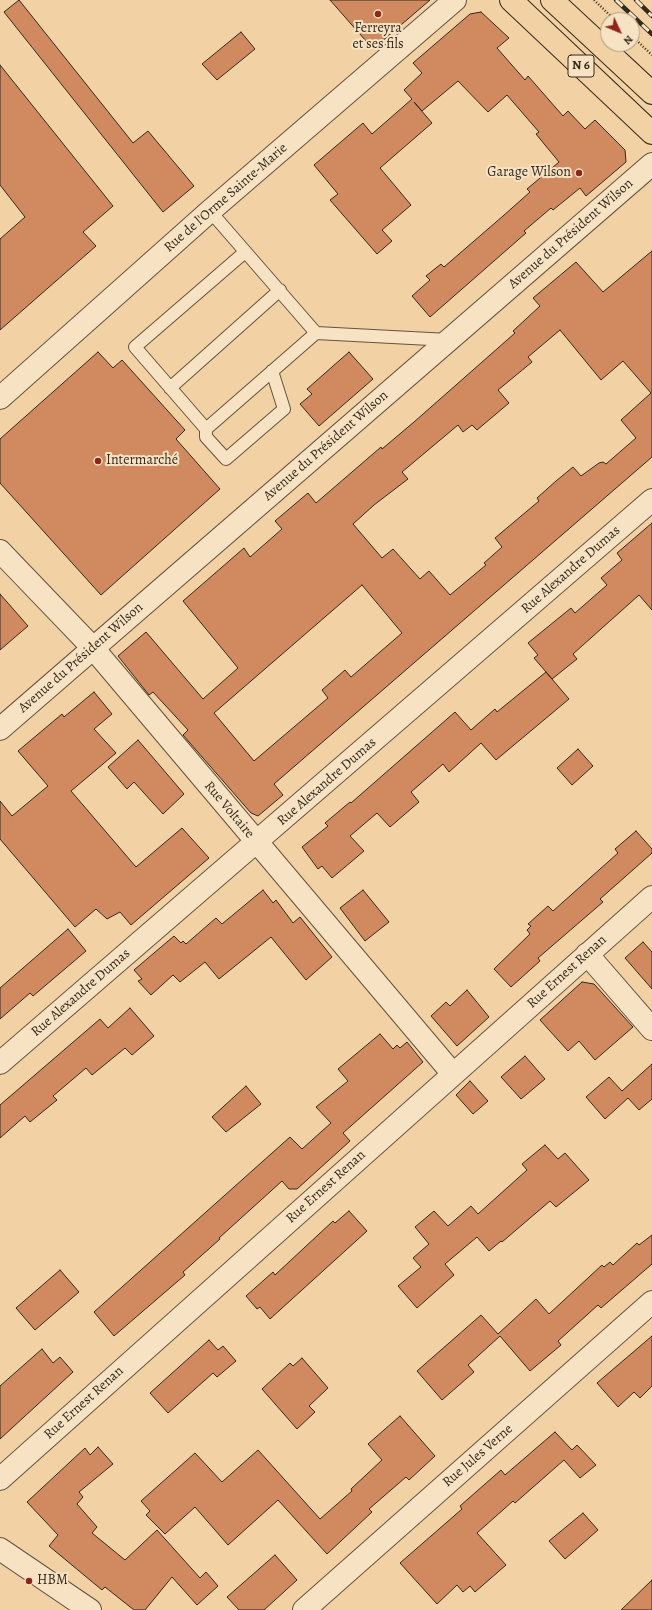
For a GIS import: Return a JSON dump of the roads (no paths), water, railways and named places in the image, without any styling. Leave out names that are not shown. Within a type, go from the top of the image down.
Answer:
[{"type":"main road","name":"N 6","points":[[511,0],[652,133]]},
{"type":"main road","name":"N 6","points":[[552,0],[652,93]]},
{"type":"street","name":"Rue de l'Orme Sainte-Marie","points":[[0,398],[210,211],[455,0]]},
{"type":"street","name":"Avenue du Président Wilson","points":[[0,729],[652,164]]},
{"type":"street","name":"Rue Alexandre Dumas","points":[[0,1063],[652,500]]},
{"type":"street","name":"Rue Voltaire","points":[[0,551],[93,648],[256,843],[453,1074]]},
{"type":"street","name":"Rue Ernest Renan","points":[[0,1479],[652,897]]},
{"type":"street","points":[[587,954],[652,1029]]},
{"type":"street","name":"Rue Jules Verne","points":[[304,1610],[652,1302]]},
{"type":"street","points":[[0,1548],[90,1610]]},
{"type":"lane","points":[[210,211],[316,333]]},
{"type":"lane","points":[[245,252],[135,347],[206,429],[206,437],[226,460],[284,409],[272,371]]},
{"type":"lane","points":[[170,388],[280,290]]},
{"type":"lane","points":[[206,429],[316,333],[448,340]]},
{"type":"railway","points":[[616,0],[652,34]]},
{"type":"railway","points":[[636,0],[652,16]]},
{"type":"place","name":"Ferreyra et ses fils","points":[[378,14]]},
{"type":"place","name":"Garage Wilson","points":[[579,173]]},
{"type":"place","name":"Intermarché","points":[[98,461]]},
{"type":"place","name":"HBM","points":[[29,1581]]}]
